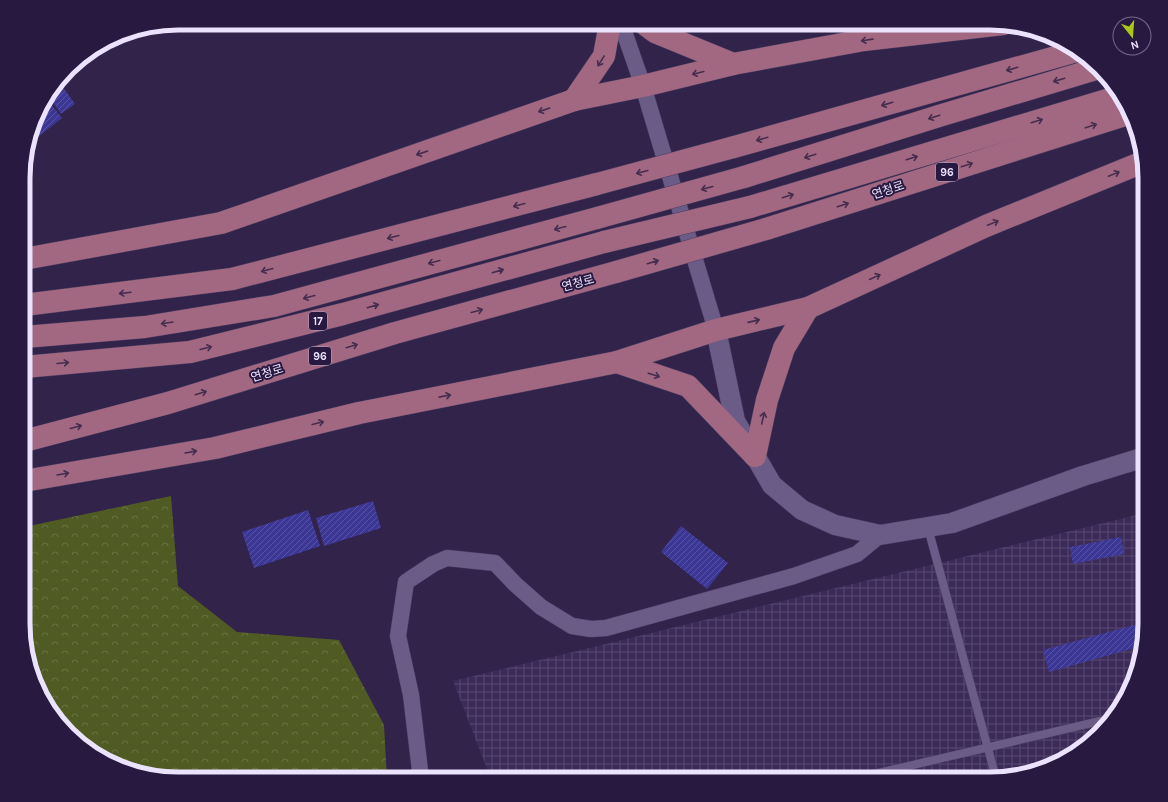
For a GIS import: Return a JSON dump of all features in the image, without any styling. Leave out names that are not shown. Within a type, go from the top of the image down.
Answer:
[{"type":"highway","points":[[574,100],[604,56],[609,30]]},
{"type":"highway","points":[[652,30],[733,64]]},
{"type":"highway","points":[[30,258],[221,223],[574,100],[643,86],[733,64],[864,40],[951,30]]},
{"type":"highway","points":[[30,304],[232,279],[597,184],[1069,53]]},
{"type":"highway","name":"17","points":[[30,337],[145,327],[274,306],[744,177],[1091,70]]},
{"type":"highway","name":"17","points":[[30,366],[190,352],[343,314],[604,242],[750,207],[1114,98]]},
{"type":"highway","name":"연청로","points":[[30,439],[168,403],[395,333],[766,230],[1124,115]]},
{"type":"highway","points":[[30,480],[215,448],[358,414],[617,362],[716,330],[808,308],[986,226],[1138,164]]},
{"type":"highway","points":[[755,456],[767,400],[784,348],[808,308]]},
{"type":"highway","points":[[617,362],[688,386],[755,456]]},
{"type":"street","points":[[623,30],[643,86],[716,330],[735,421],[772,485],[802,510],[835,525],[880,535],[952,523],[1083,476],[1138,459]]},
{"type":"street","points":[[419,772],[411,695],[398,636],[406,582],[433,564],[447,558],[495,563],[515,584],[541,607],[572,626],[591,630],[606,628],[794,576],[857,554],[880,535]]},
{"type":"lane","points":[[928,528],[994,772]]},
{"type":"lane","points":[[883,772],[1101,721]]},
{"type":"shaded area","points":[[1138,515],[1138,633],[1133,662],[1127,680],[1113,706],[1095,729],[1064,752],[1046,761],[1028,767],[999,772],[488,772],[453,681]]},
{"type":"green space","points":[[171,496],[178,586],[237,632],[339,640],[384,725],[387,772],[169,772],[140,767],[122,761],[96,747],[73,729],[55,706],[45,689],[35,662],[30,633],[30,526]]},
{"type":"building","points":[[62,86],[75,104],[61,114],[52,101]]},
{"type":"building","points":[[50,103],[62,118],[38,137],[37,135],[41,122]]},
{"type":"building","points":[[373,501],[381,528],[324,546],[316,518]]},
{"type":"building","points":[[308,510],[320,546],[254,568],[242,532]]},
{"type":"building","points":[[681,526],[728,563],[707,589],[661,552]]},
{"type":"building","points":[[1121,537],[1124,554],[1073,564],[1070,547]]},
{"type":"building","points":[[1138,624],[1136,648],[1049,672],[1043,650]]}]
